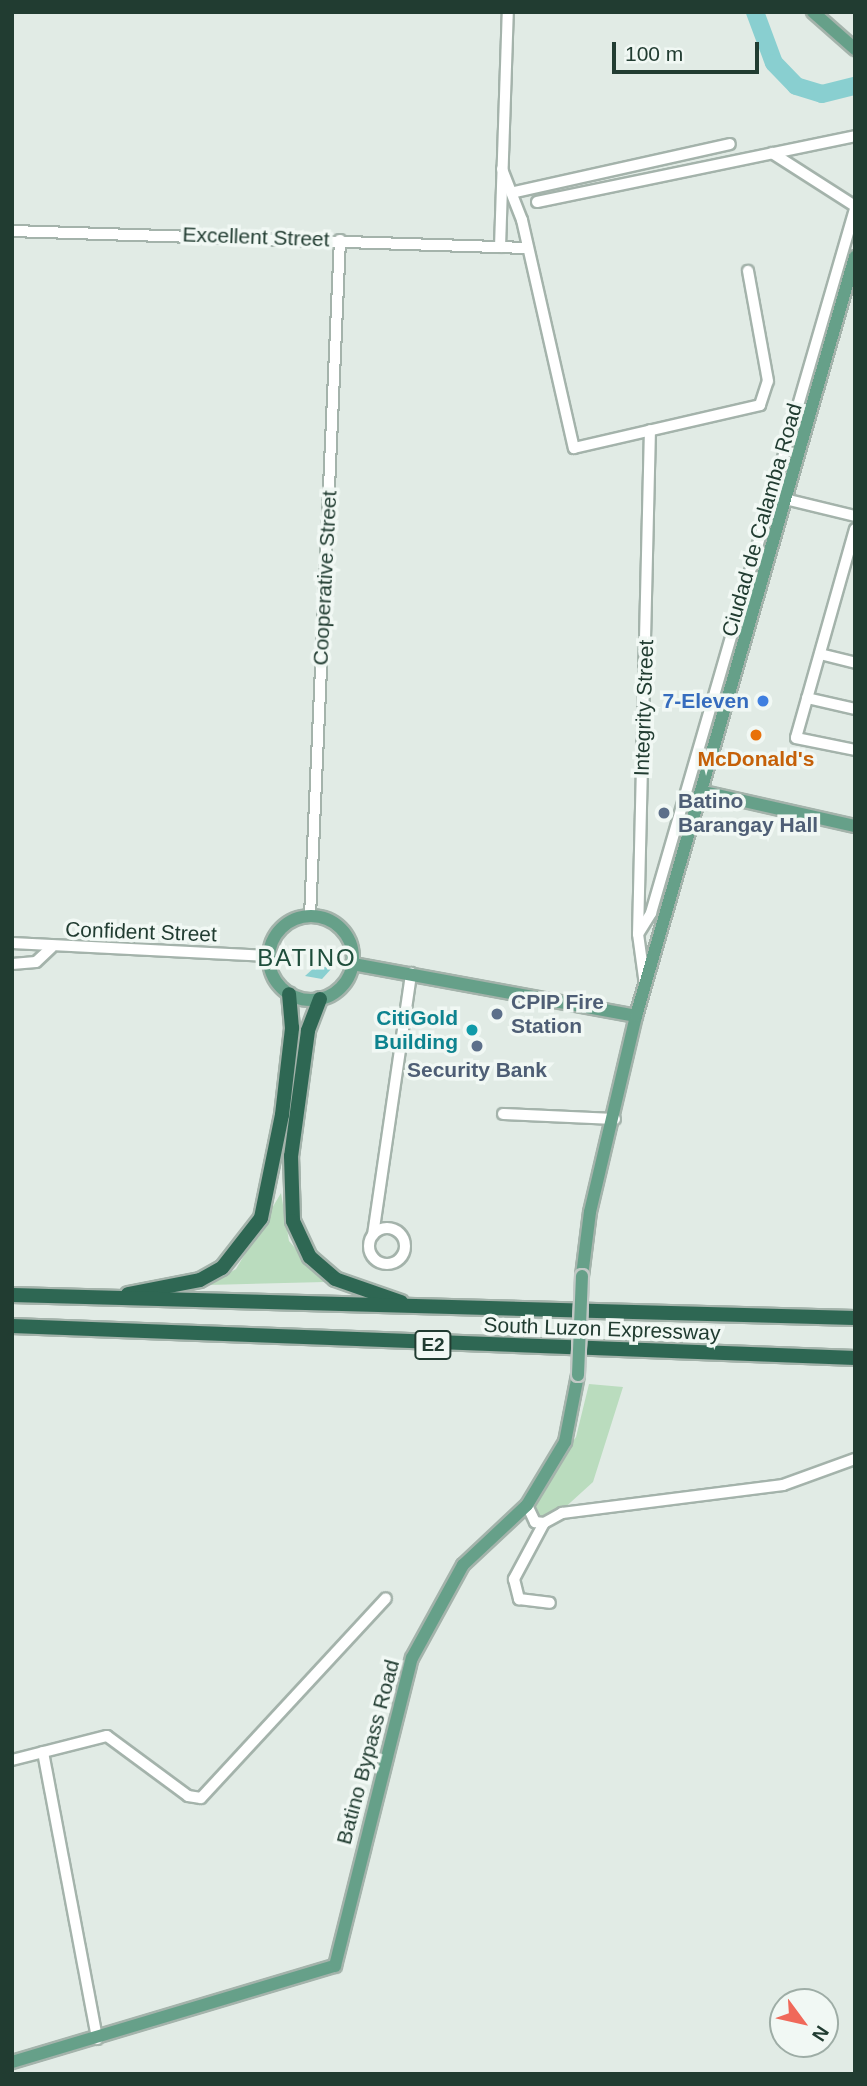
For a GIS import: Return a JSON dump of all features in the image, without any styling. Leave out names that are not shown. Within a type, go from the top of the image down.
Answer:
[{"type":"highway","points":[[110,1298],[200,1280],[229,1262],[251,1237],[270,1188],[282,1115],[292,1028],[289,994]]},
{"type":"highway","points":[[320,999],[308,1031],[291,1156],[290,1207],[297,1234],[310,1257],[345,1285],[436,1309]]},
{"type":"highway","name":"South Luzon Expressway","points":[[12,1295],[436,1309],[855,1318]]},
{"type":"highway","name":"South Luzon Expressway","points":[[12,1326],[855,1358]]},
{"type":"main road","points":[[813,12],[855,49]]},
{"type":"main road","name":"Ciudad de Calamba Road","points":[[646,985],[789,500],[855,257]]},
{"type":"main road","points":[[704,792],[855,826]]},
{"type":"main road","points":[[310,916],[342,930],[352,964],[342,987],[320,999],[289,994],[274,978],[269,956],[278,933],[310,916]]},
{"type":"main road","points":[[352,964],[636,1016]]},
{"type":"main road","name":"Batino Bypass Road","points":[[12,2062],[97,2039],[335,1966],[412,1658],[463,1565],[527,1504],[572,1429],[578,1375],[582,1276],[590,1212],[615,1119],[636,1016],[646,985]]},
{"type":"street","points":[[500,247],[508,12]]},
{"type":"street","points":[[537,202],[855,136]]},
{"type":"street","points":[[515,192],[730,144]]},
{"type":"street","points":[[638,934],[651,913],[855,207],[772,153]]},
{"type":"street","points":[[502,169],[515,192],[569,441],[575,448],[760,405],[769,393],[748,271]]},
{"type":"street","name":"Excellent Street","points":[[12,231],[527,248]]},
{"type":"street","name":"Cooperative Street","points":[[310,916],[340,240]]},
{"type":"street","name":"Integrity Street","points":[[646,985],[638,934],[650,430]]},
{"type":"street","points":[[789,500],[855,516]]},
{"type":"street","points":[[855,529],[796,738],[855,750]]},
{"type":"street","points":[[820,654],[855,663]]},
{"type":"street","points":[[807,698],[855,709]]},
{"type":"street","name":"Confident Street","points":[[12,943],[51,948],[269,956]]},
{"type":"street","points":[[12,964],[36,962],[51,948]]},
{"type":"street","points":[[373,1235],[411,973]]},
{"type":"street","points":[[503,1114],[615,1119]]},
{"type":"street","points":[[550,1603],[519,1599],[514,1579],[544,1523],[562,1513],[783,1485],[855,1459]]},
{"type":"street","points":[[527,1504],[535,1522],[544,1523]]},
{"type":"street","points":[[12,1760],[107,1736],[188,1796],[201,1798],[386,1598]]},
{"type":"street","points":[[43,1752],[97,2039]]},
{"type":"green space","points":[[281,1193],[289,1241],[325,1282],[208,1285],[236,1269]]},
{"type":"green space","points":[[589,1384],[623,1387],[593,1482],[538,1532],[522,1508],[576,1437]]},
{"type":"water","points":[[316,966],[332,968],[322,979],[305,976]]},
{"type":"waterway","points":[[755,12],[774,63],[796,86],[822,94],[855,86]]},
{"type":"place","name":"7-Eleven","points":[[763,701]]},
{"type":"place","name":"McDonald's","points":[[756,735]]},
{"type":"place","name":"Batino Barangay Hall","points":[[664,813]]},
{"type":"place","name":"CPIP Fire Station","points":[[497,1014]]},
{"type":"place","name":"CitiGold Building","points":[[472,1030]]},
{"type":"place","name":"Security Bank","points":[[477,1046]]},
{"type":"district","name":"BATINO","points":[[307,958]]}]
